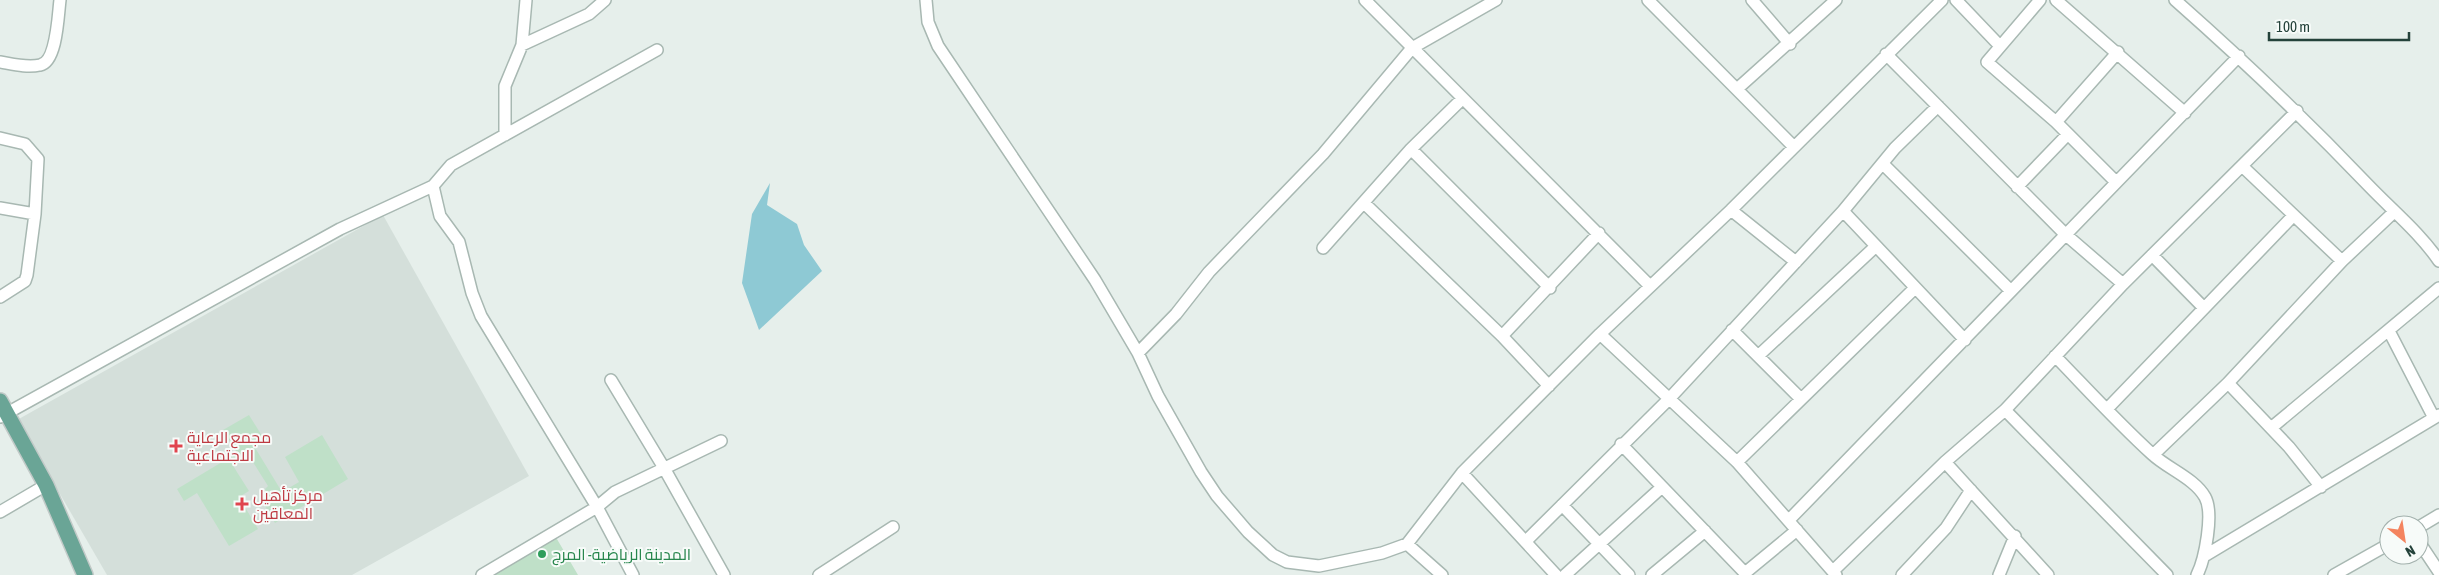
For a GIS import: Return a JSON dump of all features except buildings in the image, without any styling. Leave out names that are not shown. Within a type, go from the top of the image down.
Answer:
[{"type":"main road","points":[[2,410],[46,485],[84,575]]},
{"type":"street","points":[[0,62],[24,66],[41,65],[47,62],[52,54],[60,0]]},
{"type":"street","points":[[505,135],[505,86],[522,45],[526,0]]},
{"type":"street","points":[[522,45],[588,14],[606,0]]},
{"type":"street","points":[[926,0],[928,22],[938,46],[1095,280],[1138,353],[1158,396],[1201,472],[1223,504],[1248,532],[1273,555],[1287,562],[1319,566],[1382,553],[1407,544],[1462,474],[1600,334],[1731,210],[1942,0]]},
{"type":"street","points":[[1364,0],[1650,286]]},
{"type":"street","points":[[1138,353],[1176,314],[1209,272],[1323,154],[1412,48],[1496,0]]},
{"type":"street","points":[[1648,0],[1794,147]]},
{"type":"street","points":[[1752,0],[1790,44]]},
{"type":"street","points":[[1737,89],[1790,44],[1836,0]]},
{"type":"street","points":[[1956,0],[1999,46]]},
{"type":"street","points":[[2040,0],[1987,62],[2056,122],[2116,182]]},
{"type":"street","points":[[2056,0],[2118,52],[2185,113]]},
{"type":"street","points":[[2175,0],[2239,56],[2297,111],[2394,212],[2425,240],[2439,261]]},
{"type":"street","points":[[2,410],[340,229],[433,186],[451,165],[657,50]]},
{"type":"street","points":[[2056,122],[2118,52]]},
{"type":"street","points":[[1886,54],[2016,187],[2065,234],[2123,284]]},
{"type":"street","points":[[1789,520],[2239,56]]},
{"type":"street","points":[[1323,248],[1412,149],[1462,99]]},
{"type":"street","points":[[1526,541],[1621,444],[1669,399],[1843,211],[1882,164],[1938,106]]},
{"type":"street","points":[[1600,334],[1737,462],[1834,573],[1946,462],[2005,410],[2123,284],[2297,111]]},
{"type":"street","points":[[2016,187],[2068,134]]},
{"type":"street","points":[[0,138],[25,144],[38,159],[35,214],[25,281],[0,298]]},
{"type":"street","points":[[1412,149],[1550,288]]},
{"type":"street","points":[[1882,164],[2011,291]]},
{"type":"street","points":[[2242,166],[2342,261]]},
{"type":"street","points":[[433,186],[440,216],[459,242],[472,293],[481,316],[597,507],[634,575]]},
{"type":"street","points":[[1364,203],[1502,336],[1549,386]]},
{"type":"street","points":[[0,208],[35,214]]},
{"type":"street","points":[[1731,210],[1796,262]]},
{"type":"street","points":[[1843,211],[1965,340]]},
{"type":"street","points":[[2153,455],[2228,383],[2342,261],[2394,212]]},
{"type":"street","points":[[2107,409],[2293,216]]},
{"type":"street","points":[[1502,336],[1550,288],[1599,233]]},
{"type":"street","points":[[1758,356],[1876,248]]},
{"type":"street","points":[[2152,255],[2204,308]]},
{"type":"street","points":[[1737,462],[1800,398],[1915,288]]},
{"type":"street","points":[[2271,428],[2439,288]]},
{"type":"street","points":[[1732,330],[1800,398]]},
{"type":"street","points":[[2206,555],[2437,416],[2389,331]]},
{"type":"street","points":[[2055,356],[2153,455],[2192,483],[2205,497],[2208,509],[2206,555],[2197,575]]},
{"type":"street","points":[[611,380],[664,468],[724,575]]},
{"type":"street","points":[[2228,383],[2271,428],[2321,487]]},
{"type":"street","points":[[2005,410],[2167,575]]},
{"type":"street","points":[[482,575],[597,507],[615,492],[721,441]]},
{"type":"street","points":[[1621,444],[1746,574],[1797,530]]},
{"type":"street","points":[[1946,462],[2015,536],[2048,575]]},
{"type":"street","points":[[1462,474],[1556,575]]},
{"type":"street","points":[[0,512],[46,485]]},
{"type":"street","points":[[1565,575],[1662,487]]},
{"type":"street","points":[[1902,575],[1929,549],[1971,490]]},
{"type":"street","points":[[1562,505],[1629,575]]},
{"type":"street","points":[[818,575],[893,527]]},
{"type":"street","points":[[1652,575],[1705,531]]},
{"type":"street","points":[[1999,575],[2015,536]]},
{"type":"street","points":[[1407,544],[1442,575]]},
{"type":"street","points":[[2334,575],[2379,550]]},
{"type":"street","points":[[2429,557],[2439,572]]},
{"type":"shaded area","points":[[383,215],[529,476],[352,575],[107,575],[17,420]]},
{"type":"green space","points":[[249,415],[264,439],[254,446],[282,492],[299,482],[285,457],[322,435],[348,479],[275,523],[262,501],[269,497],[265,489],[268,486],[246,451],[230,461],[249,491],[239,497],[258,529],[229,546],[197,493],[184,501],[177,489],[237,453],[223,430]]},
{"type":"green space","name":"المدينة الرياضية- المرج","points":[[554,534],[578,575],[481,575]]},
{"type":"water","points":[[770,183],[767,205],[797,224],[804,245],[822,271],[759,330],[742,283],[752,214]]},
{"type":"place","name":"مجمع الرعاية الاجتماعية","points":[[176,446]]},
{"type":"place","name":"مركز تأهيل المعاقين","points":[[242,504]]},
{"type":"place","name":"المدينة الرياضية- المرج","points":[[542,554]]}]
